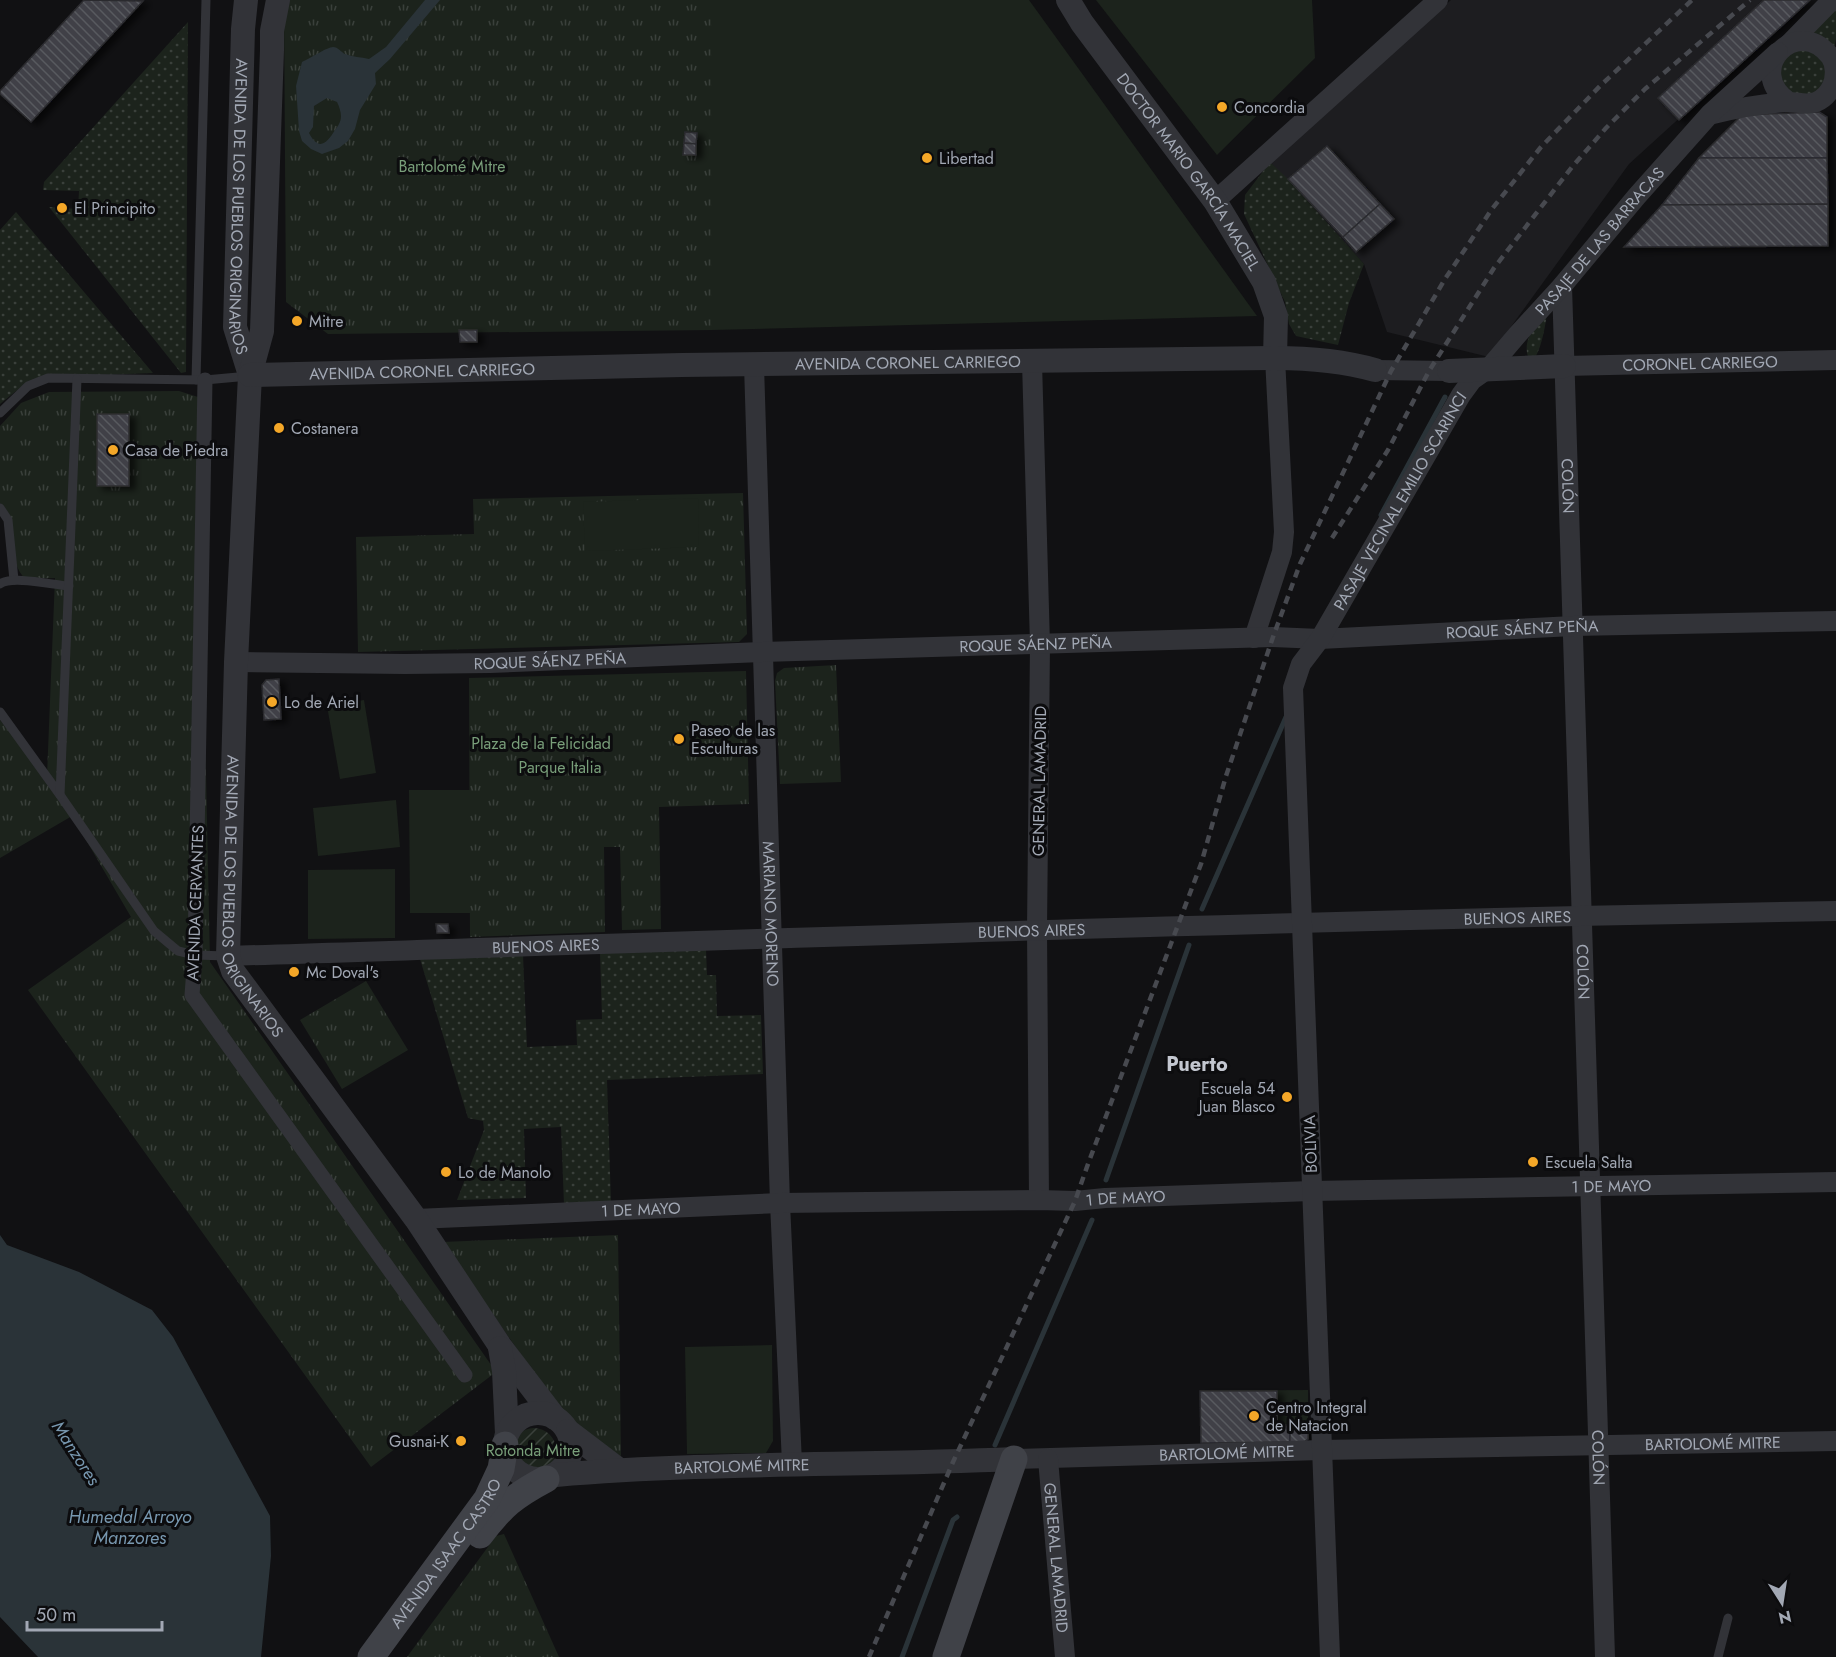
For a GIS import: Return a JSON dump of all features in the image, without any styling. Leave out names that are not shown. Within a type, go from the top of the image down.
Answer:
[{"type":"main road","name":"AVENIDA ISAAC CASTRO","points":[[371,1657],[487,1499],[501,1469],[506,1439]]},
{"type":"main road","points":[[929,1657],[1005,1459]]},
{"type":"main road","points":[[946,1657],[1005,1459]]},
{"type":"main road","name":"AVENIDA ISAAC CASTRO","points":[[390,1657],[495,1515],[516,1495],[551,1477]]},
{"type":"street","name":"AVENIDA DE LOS PUEBLOS ORIGINARIOS","points":[[246,0],[243,29],[235,327],[250,375]]},
{"type":"street","name":"AVENIDA DE LOS PUEBLOS ORIGINARIOS","points":[[278,0],[272,31],[262,331],[250,375],[236,662],[228,956],[233,971],[416,1219],[500,1346],[562,1425]]},
{"type":"street","name":"DOCTOR MARIO GARCÍA MACIEL","points":[[1068,0],[1082,23],[1215,201],[1264,282],[1276,316],[1275,357]]},
{"type":"street","points":[[1215,201],[1438,0]]},
{"type":"street","name":"PASAJE DE LAS BARRACAS","points":[[1490,368],[1710,114],[1830,2],[1836,1]]},
{"type":"street","points":[[1710,114],[1740,107],[1796,103],[1818,101],[1827,94],[1833,84],[1835,64],[1822,46],[1806,40],[1784,47],[1771,70],[1775,88],[1796,103],[1836,104]]},
{"type":"street","name":"COLÓN","points":[[1562,286],[1605,1657]]},
{"type":"street","name":"AVENIDA CORONEL CARRIEGO","points":[[250,375],[682,365],[1275,357],[1355,364],[1375,370],[1449,371],[1564,366]]},
{"type":"street","points":[[1254,638],[1282,552],[1284,532],[1275,357]]},
{"type":"street","name":"CORONEL CARRIEGO","points":[[1564,366],[1836,360]]},
{"type":"street","name":"GENERAL LAMADRID","points":[[1032,362],[1040,645],[1037,929],[1039,1200]]},
{"type":"street","name":"MARIANO MORENO","points":[[754,365],[780,1203],[792,1463]]},
{"type":"street","name":"PASAJE VECINAL EMILIO SCARINCI","points":[[1320,639],[1461,394],[1472,380],[1490,368]]},
{"type":"street","name":"AVENIDA CERVANTES","points":[[201,380],[195,955],[192,996],[465,1375]]},
{"type":"street","name":"ROQUE SÁENZ PEÑA","points":[[236,662],[490,663],[762,652],[1254,638],[1320,639],[1573,626],[1836,621]]},
{"type":"street","name":"BOLIVIA","points":[[1320,639],[1301,664],[1293,688],[1330,1657]]},
{"type":"street","name":"BUENOS AIRES","points":[[228,956],[1037,929],[1836,911]]},
{"type":"street","name":"1 DE MAYO","points":[[416,1219],[780,1203],[1039,1200],[1076,1202],[1105,1198],[1311,1191],[1836,1182]]},
{"type":"street","name":"AVENIDA DE LOS PUEBLOS ORIGINARIOS","points":[[500,1346],[504,1371],[506,1439]]},
{"type":"street","points":[[562,1425],[571,1441],[569,1460],[564,1468],[551,1477],[535,1479],[518,1473],[506,1456],[506,1439],[513,1424],[533,1413],[545,1413],[562,1425],[618,1470]]},
{"type":"street","name":"BARTOLOMÉ MITRE","points":[[551,1477],[618,1470],[792,1463],[953,1462],[1321,1450],[1836,1441]]},
{"type":"street","name":"GENERAL LAMADRID","points":[[1048,1459],[1065,1657]]},
{"type":"lane","points":[[201,380],[206,0]]},
{"type":"lane","points":[[0,413],[28,386],[48,378],[201,380],[250,375]]},
{"type":"lane","points":[[60,795],[77,379]]},
{"type":"lane","points":[[0,508],[8,520],[14,580]]},
{"type":"lane","points":[[0,584],[14,580],[69,586]]},
{"type":"lane","points":[[0,712],[154,931],[178,951],[195,955],[228,956]]},
{"type":"lane","points":[[1718,1657],[1728,1618]]},
{"type":"shaded area","points":[[1451,0],[1809,0],[1629,164],[1489,357],[1387,332],[1364,264],[1270,162]]},
{"type":"green space","name":"Bartolomé Mitre","points":[[286,0],[712,0],[712,330],[328,334],[286,302],[284,6]]},
{"type":"green space","name":"Libertad","points":[[712,0],[1029,0],[1257,316],[712,330]]},
{"type":"green space","name":"Concordia","points":[[1096,0],[1312,0],[1315,58],[1217,155]]},
{"type":"green space","points":[[1836,9],[1836,39],[1834,49],[1806,34]]},
{"type":"green space","points":[[188,22],[186,372],[181,373],[49,207],[78,209],[79,191],[43,190],[44,182]]},
{"type":"green space","points":[[1800,48],[1817,52],[1829,73],[1818,95],[1788,95],[1778,68],[1780,61]]},
{"type":"green space","points":[[1270,162],[1364,264],[1349,303],[1338,345],[1296,336],[1289,324],[1285,302],[1244,214],[1245,195]]},
{"type":"green space","points":[[16,212],[153,373],[77,376],[26,383],[0,404],[0,230]]},
{"type":"green space","points":[[1548,308],[1538,352],[1535,358],[1528,357],[1529,337]]},
{"type":"green space","points":[[179,391],[198,397],[210,962],[496,1372],[371,1467],[28,990],[131,917],[72,816],[0,858],[0,720],[47,776],[55,578],[26,579],[16,562],[11,521],[0,503],[0,426],[21,403],[49,392]]},
{"type":"green space","points":[[743,493],[747,634],[739,642],[358,652],[356,537],[474,534],[473,499]]},
{"type":"green space","points":[[698,498],[699,547],[585,551],[583,502]]},
{"type":"green space","points":[[836,665],[841,782],[780,784],[775,681],[777,673],[784,668]]},
{"type":"green space","name":"Parque Italia","points":[[746,671],[749,804],[659,807],[661,929],[622,930],[620,847],[604,847],[605,932],[470,937],[469,678]]},
{"type":"green space","points":[[364,700],[376,773],[340,779],[327,706]]},
{"type":"green space","points":[[409,790],[470,790],[470,913],[410,913]]},
{"type":"green space","points":[[396,800],[400,847],[318,856],[313,808]]},
{"type":"green space","points":[[395,869],[395,938],[308,939],[308,870]]},
{"type":"green space","points":[[706,949],[707,975],[716,975],[717,1016],[761,1015],[763,1074],[607,1080],[611,1203],[564,1205],[561,1127],[524,1129],[526,1198],[457,1200],[484,1130],[483,1121],[468,1118],[420,959],[523,955],[527,1047],[577,1045],[576,1020],[602,1019],[600,952]]},
{"type":"green space","points":[[366,981],[408,1050],[342,1089],[300,1020]]},
{"type":"green space","points":[[618,1235],[621,1456],[593,1440],[562,1413],[442,1242]]},
{"type":"green space","points":[[772,1345],[773,1441],[766,1453],[687,1454],[685,1347]]},
{"type":"green space","name":"Centro Integral de Natacion","points":[[1308,1390],[1308,1439],[1304,1442],[1201,1443],[1200,1391]]},
{"type":"green space","name":"Rotonda Mitre","points":[[534,1428],[543,1429],[550,1434],[555,1441],[555,1459],[550,1466],[543,1471],[534,1472],[525,1471],[518,1466],[513,1459],[512,1450],[513,1441],[518,1434],[525,1429]]},
{"type":"green space","points":[[504,1534],[559,1657],[407,1657],[496,1536]]},
{"type":"water","points":[[425,0],[440,0],[390,59],[375,73],[376,84],[360,110],[355,129],[348,141],[339,148],[322,154],[311,149],[302,141],[299,131],[296,86],[302,62],[333,47],[351,56],[369,59],[386,47]],"holes":[[[327,98],[337,102],[341,114],[339,124],[326,142],[320,144],[309,133],[313,127],[314,106]]]},
{"type":"water","name":"Humedal Arroyo Manzores","points":[[0,1235],[7,1245],[79,1272],[152,1310],[173,1337],[270,1516],[271,1556],[261,1657],[38,1657],[0,1617]]},
{"type":"building","points":[[84,0],[143,1],[31,122],[0,94],[0,91]]},
{"type":"building","points":[[1764,0],[1810,0],[1679,120],[1658,98]]},
{"type":"building","points":[[1819,112],[1827,117],[1827,158],[1699,158],[1742,115]]},
{"type":"building","points":[[685,132],[697,133],[696,144],[684,143]]},
{"type":"building","points":[[684,143],[696,144],[696,155],[683,155]]},
{"type":"building","points":[[1327,146],[1380,204],[1343,237],[1288,179]]},
{"type":"building","points":[[1699,158],[1827,158],[1828,204],[1662,205]]},
{"type":"building","points":[[1380,204],[1394,219],[1356,252],[1343,237]]},
{"type":"building","points":[[1828,204],[1828,246],[1624,247],[1662,205]]},
{"type":"building","points":[[459,330],[477,330],[477,342],[460,342]]},
{"type":"building","name":"Casa de Piedra","points":[[97,414],[129,414],[129,486],[97,486]]},
{"type":"building","name":"Lo de Ariel","points":[[279,679],[281,719],[264,720],[262,685],[266,680]]},
{"type":"building","points":[[436,924],[448,924],[449,933],[437,933]]},
{"type":"building","name":"Centro Integral de Natacion","points":[[1200,1391],[1277,1391],[1277,1425],[1290,1425],[1290,1442],[1201,1443]]},
{"type":"building","points":[[1290,1425],[1308,1425],[1308,1439],[1304,1442],[1290,1442]]},
{"type":"waterway","points":[[1381,515],[1445,397]]},
{"type":"waterway","points":[[1202,909],[1286,717]]},
{"type":"waterway","points":[[1106,1180],[1189,945]]},
{"type":"waterway","points":[[995,1445],[1092,1220]]},
{"type":"waterway","points":[[902,1657],[953,1520],[957,1517]]},
{"type":"railway","points":[[869,1657],[953,1462],[1075,1201],[1201,864],[1226,776],[1300,564],[1391,371],[1445,279],[1492,209],[1541,147],[1600,86],[1692,0]]},
{"type":"railway","points":[[1332,538],[1388,450],[1429,371],[1494,268],[1572,167],[1606,128],[1645,89],[1750,0]]},
{"type":"place","name":"Concordia","points":[[1222,107]]},
{"type":"place","name":"Libertad","points":[[927,158]]},
{"type":"place","name":"El Principito","points":[[62,208]]},
{"type":"place","name":"Mitre","points":[[297,321]]},
{"type":"place","name":"Costanera","points":[[279,428]]},
{"type":"place","name":"Casa de Piedra","points":[[113,450]]},
{"type":"place","name":"Lo de Ariel","points":[[272,702]]},
{"type":"place","name":"Paseo de las Esculturas","points":[[679,739]]},
{"type":"place","name":"Mc Doval's","points":[[294,972]]},
{"type":"place","name":"Escuela 54 Juan Blasco","points":[[1287,1097]]},
{"type":"place","name":"Escuela Salta","points":[[1533,1162]]},
{"type":"place","name":"Lo de Manolo","points":[[446,1172]]},
{"type":"place","name":"Centro Integral de Natacion","points":[[1254,1416]]},
{"type":"place","name":"Gusnai-K","points":[[461,1441]]},
{"type":"district","name":"Puerto","points":[[1197,1064]]},
{"type":"park label","name":"Plaza de la Felicidad","points":[[541,743]]},
{"type":"water label","name":"Manzores","points":[[76,1453]]}]
